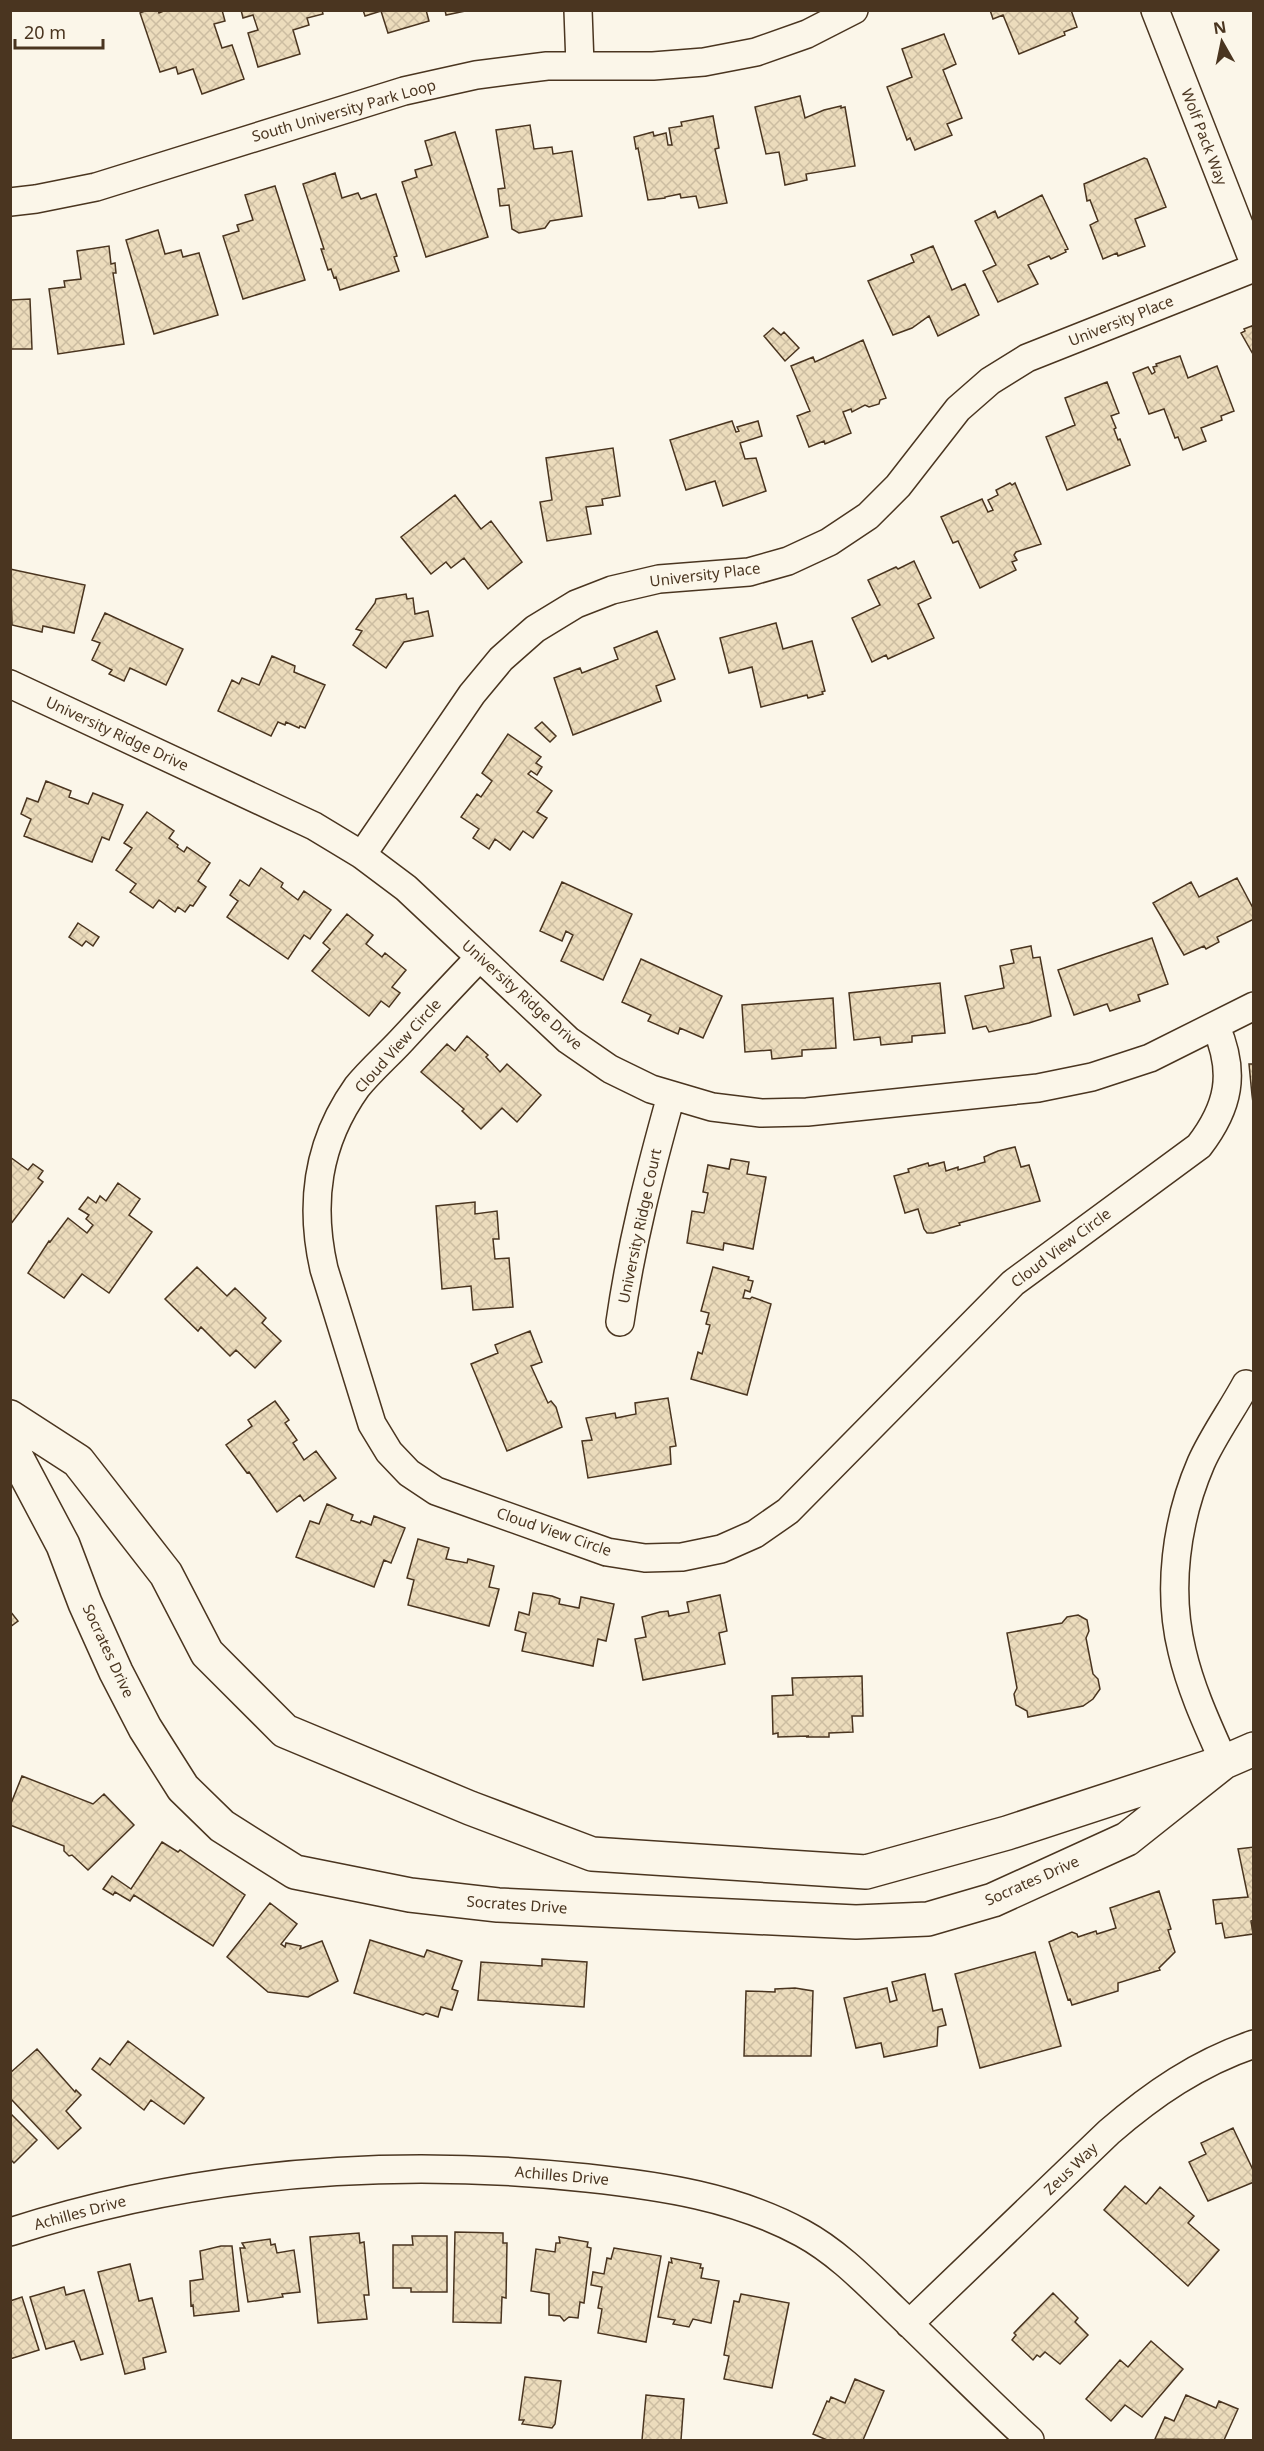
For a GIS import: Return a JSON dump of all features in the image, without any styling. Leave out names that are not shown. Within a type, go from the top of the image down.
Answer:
[{"type":"street","points":[[578,10],[580,65]]},
{"type":"street","name":"South University Park Loop","points":[[10,202],[96,187],[404,91],[476,75],[547,66],[653,66],[704,62],[756,52],[807,34],[854,10]]},
{"type":"street","name":"Wolf Pack Way","points":[[1155,10],[1254,263]]},
{"type":"street","name":"University Place","points":[[362,855],[472,694],[501,659],[535,629],[576,604],[612,590],[659,579],[708,577],[749,572],[788,561],[829,542],[868,516],[898,486],[958,409],[990,381],[1027,358],[1254,268]]},
{"type":"street","name":"University Ridge Drive","points":[[10,684],[314,826],[362,855],[406,888],[568,1040],[610,1069],[671,1096],[712,1107],[761,1113],[807,1112],[1038,1088],[1092,1077],[1150,1058],[1254,1006]]},
{"type":"street","name":"Cloud View Circle","points":[[479,958],[358,1086],[337,1120],[322,1157],[316,1198],[318,1244],[324,1269],[372,1424],[389,1452],[409,1473],[436,1491],[607,1552],[645,1558],[682,1557],[722,1549],[755,1534],[788,1511],[1013,1283],[1199,1146],[1214,1126],[1225,1101],[1229,1073],[1224,1043],[1216,1027]]},
{"type":"street","name":"University Ridge Court","points":[[620,1322],[627,1272],[646,1182],[671,1096]]},
{"type":"street","points":[[1224,1762],[1196,1697],[1181,1650],[1175,1602],[1176,1556],[1185,1509],[1202,1462],[1246,1384]]},
{"type":"street","name":"Socrates Drive","points":[[10,1417],[78,1461],[166,1574],[207,1653],[285,1731],[470,1808],[592,1854],[866,1872],[1007,1833],[1224,1762],[1254,1749]]},
{"type":"street","name":"Socrates Drive","points":[[10,1445],[63,1545],[85,1603],[116,1672],[145,1728],[183,1788],[222,1826],[296,1872],[410,1895],[498,1905],[856,1922],[928,1919],[993,1900],[1127,1839],[1224,1762]]},
{"type":"street","name":"Zeus Way","points":[[909,2324],[1109,2132],[1144,2102],[1186,2074],[1231,2051],[1254,2044]]},
{"type":"street","name":"Achilles Drive","points":[[10,2232],[52,2218],[149,2195],[239,2180],[339,2170],[439,2168],[529,2172],[620,2181],[702,2196],[761,2213],[804,2235],[847,2264],[1021,2438]]},
{"type":"building","points":[[147,10],[158,10],[159,13],[166,10],[222,10],[225,21],[214,24],[222,48],[232,45],[244,79],[202,94],[193,69],[178,74],[176,67],[160,72],[140,13]]},
{"type":"building","points":[[241,10],[322,10],[323,14],[307,18],[309,25],[293,30],[300,54],[258,67],[248,33],[258,30],[253,15],[243,18]]},
{"type":"building","points":[[363,10],[426,10],[429,21],[388,33],[381,11],[365,16]]},
{"type":"building","points":[[445,10],[470,10],[446,15]]},
{"type":"building","points":[[990,10],[1071,10],[1077,27],[1064,32],[1065,35],[1019,54],[1003,15],[993,19]]},
{"type":"building","points":[[944,34],[956,64],[943,70],[962,118],[947,124],[952,135],[915,150],[910,138],[907,140],[887,87],[912,77],[902,49]]},
{"type":"building","points":[[800,96],[805,118],[824,110],[845,107],[855,166],[806,174],[807,180],[785,185],[779,152],[766,154],[755,107]]},
{"type":"building","points":[[713,116],[719,148],[715,149],[727,203],[699,208],[696,196],[681,198],[680,194],[648,200],[634,137],[653,132],[654,136],[666,133],[668,145],[672,145],[669,128],[682,126],[681,122]]},
{"type":"building","points":[[530,125],[534,149],[552,147],[553,154],[572,151],[582,216],[550,221],[545,228],[519,233],[512,229],[509,205],[500,206],[498,189],[505,188],[496,130]]},
{"type":"building","points":[[455,132],[488,237],[426,257],[402,182],[417,177],[415,170],[432,165],[425,141]]},
{"type":"building","points":[[1144,158],[1147,159],[1166,207],[1135,219],[1145,246],[1103,259],[1090,225],[1098,221],[1090,200],[1087,201],[1084,184]]},
{"type":"building","points":[[335,173],[342,198],[358,193],[361,199],[376,194],[397,256],[394,257],[399,271],[340,290],[336,277],[334,278],[331,269],[328,270],[321,249],[324,249],[303,184]]},
{"type":"building","points":[[275,186],[305,280],[243,299],[223,236],[239,231],[237,225],[253,220],[245,195]]},
{"type":"building","points":[[1042,195],[1068,249],[1051,259],[1049,256],[1028,265],[1038,284],[998,302],[983,271],[996,265],[975,221],[995,211],[998,218]]},
{"type":"building","points":[[158,230],[165,254],[181,250],[183,257],[199,253],[218,315],[154,334],[126,240]]},
{"type":"building","points":[[109,246],[111,264],[115,263],[116,273],[113,273],[124,344],[58,354],[49,289],[65,287],[64,281],[81,279],[77,251]]},
{"type":"building","points":[[933,246],[952,290],[965,284],[979,315],[938,336],[929,316],[912,328],[893,335],[868,281],[914,262],[911,255]]},
{"type":"building","points":[[10,292],[11,300],[30,299],[32,349],[10,349]]},
{"type":"building","points":[[1254,325],[1254,356],[1241,333],[1245,331],[1244,329]]},
{"type":"building","points":[[773,328],[781,335],[784,332],[799,348],[785,361],[764,336]]},
{"type":"building","points":[[863,340],[886,398],[880,400],[879,404],[869,407],[865,405],[852,412],[851,409],[843,412],[851,433],[825,444],[824,441],[809,447],[797,416],[810,411],[791,366],[813,357],[815,362]]},
{"type":"building","points":[[1180,356],[1188,378],[1217,366],[1234,411],[1221,416],[1222,420],[1201,428],[1206,441],[1183,450],[1178,437],[1175,438],[1164,409],[1149,414],[1133,373],[1148,367],[1152,374],[1155,372],[1153,367],[1157,366],[1156,364]]},
{"type":"building","points":[[1107,382],[1119,413],[1111,416],[1116,428],[1114,429],[1130,465],[1067,490],[1046,437],[1075,425],[1065,398]]},
{"type":"building","points":[[732,421],[736,432],[739,431],[737,427],[758,421],[762,436],[740,443],[745,459],[756,458],[766,491],[723,506],[715,481],[686,490],[670,440]]},
{"type":"building","points":[[613,448],[620,496],[602,499],[603,505],[586,507],[591,534],[547,541],[540,502],[552,500],[546,458]]},
{"type":"building","points":[[1010,483],[1012,485],[1015,483],[1041,544],[1016,552],[1014,555],[1017,560],[1012,562],[1016,570],[980,588],[958,541],[953,543],[941,517],[982,499],[988,512],[993,510],[988,500],[998,495],[996,490]]},
{"type":"building","points":[[455,495],[481,529],[491,521],[522,562],[488,589],[464,558],[451,568],[446,562],[431,574],[401,537]]},
{"type":"building","points":[[914,561],[931,598],[918,604],[934,638],[888,659],[886,655],[872,662],[852,618],[880,605],[868,580]]},
{"type":"building","points":[[10,569],[85,585],[74,633],[43,626],[42,632],[12,625]]},
{"type":"building","points":[[406,594],[407,599],[413,598],[415,614],[428,611],[433,636],[404,642],[386,668],[353,645],[362,631],[356,629],[376,599]]},
{"type":"building","points":[[105,613],[183,649],[166,685],[130,668],[124,681],[109,674],[112,670],[92,660],[100,643],[92,640]]},
{"type":"building","points":[[776,623],[783,649],[812,641],[825,691],[822,692],[823,694],[808,698],[807,695],[761,707],[752,667],[729,673],[720,638]]},
{"type":"building","points":[[657,631],[675,679],[656,686],[661,701],[573,735],[554,678],[580,668],[582,673],[618,659],[614,648]]},
{"type":"building","points":[[272,656],[295,666],[294,672],[325,685],[305,728],[278,722],[271,736],[218,711],[232,680],[239,684],[242,678],[259,685]]},
{"type":"building","points":[[542,722],[556,736],[550,742],[535,728]]},
{"type":"building","points":[[508,734],[541,757],[536,763],[542,767],[537,775],[531,771],[528,774],[552,791],[537,812],[547,818],[533,838],[523,831],[510,850],[495,839],[489,849],[473,838],[479,829],[461,817],[477,794],[481,797],[492,781],[482,773]]},
{"type":"building","points":[[46,781],[71,791],[69,797],[88,804],[93,793],[123,805],[109,840],[102,837],[92,862],[24,836],[31,819],[21,814],[27,798],[38,802]]},
{"type":"building","points":[[147,812],[174,831],[169,838],[178,845],[177,847],[184,852],[187,847],[210,863],[198,881],[206,887],[193,906],[190,905],[185,912],[178,907],[175,912],[159,900],[153,908],[130,892],[136,884],[116,870],[132,848],[124,843]]},
{"type":"building","points":[[261,868],[283,883],[281,887],[298,900],[304,891],[331,910],[310,939],[304,935],[288,959],[227,917],[238,901],[230,895],[240,880],[249,886]]},
{"type":"building","points":[[1237,878],[1254,910],[1254,919],[1217,937],[1219,942],[1206,949],[1204,946],[1184,955],[1153,903],[1191,882],[1199,897]]},
{"type":"building","points":[[562,882],[632,914],[603,980],[561,961],[573,935],[566,931],[562,941],[540,931]]},
{"type":"building","points":[[347,914],[373,935],[366,944],[382,957],[385,953],[406,970],[392,987],[400,993],[389,1007],[381,1001],[369,1016],[312,971],[330,949],[323,943]]},
{"type":"building","points":[[78,923],[99,937],[93,946],[86,941],[82,946],[69,937]]},
{"type":"building","points":[[1152,938],[1168,984],[1138,995],[1140,1001],[1110,1011],[1107,1004],[1074,1015],[1058,970]]},
{"type":"building","points":[[1031,946],[1033,958],[1040,957],[1051,1016],[989,1032],[986,1026],[973,1029],[965,996],[1004,988],[1000,966],[1014,963],[1011,950]]},
{"type":"building","points":[[641,959],[722,996],[703,1038],[680,1028],[678,1034],[648,1021],[651,1015],[622,1002]]},
{"type":"building","points":[[940,983],[945,1033],[912,1036],[912,1042],[881,1045],[880,1037],[854,1040],[849,993]]},
{"type":"building","points":[[833,998],[836,1048],[802,1050],[802,1056],[772,1059],[771,1050],[745,1052],[742,1005]]},
{"type":"building","points":[[467,1036],[488,1055],[486,1057],[500,1072],[507,1064],[541,1095],[517,1122],[502,1108],[481,1129],[462,1111],[464,1109],[421,1072],[447,1044],[455,1051]]},
{"type":"building","points":[[1249,1064],[1254,1064],[1254,1111],[1252,1095]]},
{"type":"building","points":[[1015,1147],[1021,1167],[1029,1165],[1040,1201],[959,1223],[960,1225],[933,1233],[927,1233],[924,1229],[918,1209],[905,1213],[894,1176],[928,1163],[929,1166],[944,1162],[946,1171],[958,1167],[958,1170],[985,1162],[984,1157]]},
{"type":"building","points":[[10,1157],[28,1170],[33,1164],[43,1171],[38,1178],[43,1182],[10,1225]]},
{"type":"building","points":[[731,1159],[749,1162],[747,1174],[766,1177],[753,1249],[724,1243],[723,1250],[687,1243],[692,1211],[704,1213],[708,1193],[703,1192],[708,1165],[729,1169]]},
{"type":"building","points":[[118,1183],[140,1199],[129,1215],[152,1232],[109,1293],[82,1274],[64,1298],[28,1273],[49,1241],[68,1218],[87,1233],[93,1225],[86,1219],[89,1215],[79,1209],[88,1197],[96,1203],[100,1196],[106,1201]]},
{"type":"building","points":[[475,1202],[475,1214],[497,1211],[499,1239],[493,1239],[495,1259],[509,1258],[513,1307],[473,1310],[471,1286],[442,1289],[436,1206]]},
{"type":"building","points":[[197,1267],[227,1296],[235,1288],[266,1318],[262,1323],[281,1341],[255,1368],[236,1350],[230,1356],[201,1327],[198,1331],[165,1299]]},
{"type":"building","points":[[713,1267],[749,1277],[748,1280],[753,1281],[750,1292],[745,1290],[743,1298],[752,1297],[771,1304],[747,1395],[691,1379],[698,1352],[702,1354],[710,1325],[706,1324],[709,1313],[701,1311]]},
{"type":"building","points":[[530,1331],[542,1362],[531,1366],[548,1403],[551,1401],[556,1407],[562,1427],[507,1451],[471,1364],[498,1353],[495,1345]]},
{"type":"building","points":[[668,1398],[676,1446],[670,1447],[671,1464],[588,1478],[582,1441],[592,1440],[586,1418],[615,1413],[616,1418],[636,1414],[635,1403]]},
{"type":"building","points":[[275,1401],[289,1420],[285,1423],[297,1440],[293,1443],[304,1460],[316,1451],[336,1478],[304,1501],[300,1495],[277,1512],[249,1472],[247,1473],[226,1445],[252,1426],[248,1420]]},
{"type":"building","points":[[327,1504],[353,1515],[351,1520],[360,1523],[361,1521],[371,1525],[374,1516],[405,1528],[391,1563],[384,1560],[374,1587],[296,1557],[310,1521],[319,1524]]},
{"type":"building","points":[[418,1539],[449,1548],[446,1559],[467,1563],[468,1559],[494,1566],[489,1587],[499,1589],[489,1626],[408,1605],[414,1580],[407,1578]]},
{"type":"building","points":[[533,1593],[552,1596],[560,1599],[559,1604],[579,1608],[581,1597],[614,1604],[606,1641],[598,1639],[593,1666],[522,1651],[526,1633],[515,1630],[519,1612],[529,1615]]},
{"type":"building","points":[[720,1595],[727,1631],[719,1633],[725,1664],[643,1680],[635,1639],[646,1637],[642,1617],[668,1611],[669,1616],[689,1612],[687,1602]]},
{"type":"building","points":[[10,1611],[18,1621],[10,1627]]},
{"type":"building","points":[[1078,1615],[1087,1620],[1089,1631],[1086,1638],[1093,1674],[1098,1679],[1100,1689],[1093,1699],[1083,1706],[1028,1717],[1027,1711],[1016,1705],[1014,1694],[1017,1688],[1007,1633],[1062,1623],[1067,1617]]},
{"type":"building","points":[[862,1676],[863,1716],[852,1716],[853,1732],[829,1733],[829,1737],[778,1737],[778,1733],[773,1734],[772,1696],[793,1695],[792,1678]]},
{"type":"building","points":[[22,1776],[93,1804],[104,1794],[134,1825],[88,1870],[72,1855],[69,1856],[64,1851],[64,1846],[10,1825],[10,1806]]},
{"type":"building","points":[[162,1842],[178,1852],[180,1850],[245,1895],[213,1946],[134,1895],[130,1901],[115,1892],[113,1895],[103,1889],[112,1876],[131,1889]]},
{"type":"building","points":[[1254,1847],[1254,1920],[1251,1921],[1253,1934],[1225,1938],[1222,1923],[1216,1924],[1213,1900],[1248,1897],[1238,1849]]},
{"type":"building","points":[[1159,1891],[1171,1929],[1168,1930],[1175,1952],[1159,1968],[1160,1970],[1118,1983],[1118,1991],[1072,2005],[1070,1999],[1068,2000],[1049,1942],[1072,1932],[1078,1937],[1116,1928],[1110,1908]]},
{"type":"building","points":[[270,1903],[297,1924],[281,1944],[285,1947],[286,1943],[301,1946],[300,1949],[322,1941],[338,1981],[308,1997],[268,1992],[227,1957]]},
{"type":"building","points":[[370,1940],[424,1957],[427,1950],[462,1961],[452,1989],[458,1991],[452,2010],[441,2007],[438,2017],[426,2013],[423,2015],[354,1993]]},
{"type":"building","points":[[1035,1952],[1061,2046],[980,2068],[955,1974]]},
{"type":"building","points":[[542,1959],[587,1962],[584,2007],[478,2000],[481,1962],[542,1966]]},
{"type":"building","points":[[925,1974],[933,2011],[942,2009],[946,2025],[938,2027],[937,2046],[884,2057],[881,2043],[856,2048],[844,1998],[887,1988],[890,2002],[897,2000],[892,1982]]},
{"type":"building","points":[[795,1988],[813,1991],[811,2056],[744,2056],[746,1991],[775,1992],[775,1989]]},
{"type":"building","points":[[128,2041],[204,2098],[184,2124],[151,2100],[144,2110],[92,2069],[100,2058],[110,2065]]},
{"type":"building","points":[[37,2049],[75,2092],[76,2090],[81,2095],[66,2111],[81,2128],[58,2149],[10,2098],[10,2073]]},
{"type":"building","points":[[10,2113],[37,2140],[14,2163],[10,2159]]},
{"type":"building","points":[[1233,2128],[1254,2172],[1254,2182],[1208,2201],[1189,2162],[1206,2154],[1201,2143]]},
{"type":"building","points":[[1125,2186],[1146,2204],[1160,2187],[1194,2216],[1188,2223],[1219,2250],[1188,2286],[1104,2210]]},
{"type":"building","points":[[455,2232],[503,2233],[503,2243],[507,2243],[506,2298],[502,2297],[501,2323],[453,2322]]},
{"type":"building","points":[[359,2233],[360,2243],[364,2242],[369,2295],[364,2295],[367,2319],[318,2323],[310,2237]]},
{"type":"building","points":[[412,2236],[447,2236],[447,2292],[411,2292],[411,2288],[393,2288],[393,2245],[413,2245]]},
{"type":"building","points":[[559,2237],[588,2242],[587,2247],[591,2248],[584,2303],[580,2302],[578,2318],[569,2317],[564,2321],[560,2316],[549,2315],[549,2294],[531,2291],[536,2249],[555,2252],[556,2243],[560,2243]]},
{"type":"building","points":[[270,2239],[271,2245],[275,2244],[277,2253],[294,2250],[300,2292],[248,2302],[240,2248],[245,2248],[242,2243]]},
{"type":"building","points":[[232,2246],[239,2311],[194,2316],[193,2305],[191,2306],[190,2281],[203,2279],[200,2251]]},
{"type":"building","points":[[614,2248],[661,2256],[646,2342],[598,2333],[602,2309],[598,2308],[602,2287],[591,2285],[593,2272],[604,2274],[607,2258],[611,2259]]},
{"type":"building","points":[[671,2258],[701,2264],[700,2268],[703,2268],[701,2278],[719,2281],[711,2323],[693,2319],[689,2327],[673,2324],[675,2320],[658,2317],[669,2262],[672,2263]]},
{"type":"building","points":[[130,2264],[139,2301],[152,2298],[166,2352],[143,2358],[145,2369],[125,2374],[98,2272]]},
{"type":"building","points":[[64,2287],[66,2295],[84,2290],[103,2354],[81,2360],[74,2341],[46,2349],[30,2297]]},
{"type":"building","points":[[1053,2293],[1078,2318],[1075,2322],[1088,2335],[1060,2364],[1045,2352],[1040,2357],[1037,2355],[1033,2360],[1012,2340],[1016,2335],[1014,2333]]},
{"type":"building","points":[[741,2294],[789,2303],[772,2388],[724,2379],[729,2356],[724,2355],[734,2301],[739,2302]]},
{"type":"building","points":[[22,2297],[39,2350],[10,2359],[10,2301]]},
{"type":"building","points":[[1151,2341],[1183,2369],[1142,2417],[1125,2405],[1111,2421],[1086,2399],[1120,2360],[1128,2367]]},
{"type":"building","points":[[525,2377],[561,2381],[555,2424],[552,2428],[522,2424],[524,2420],[519,2420]]},
{"type":"building","points":[[855,2379],[884,2391],[863,2440],[827,2440],[813,2434],[827,2401],[829,2402],[831,2397],[845,2403]]},
{"type":"building","points":[[646,2395],[684,2399],[681,2440],[642,2440]]},
{"type":"building","points":[[1186,2395],[1216,2408],[1219,2401],[1238,2409],[1224,2440],[1155,2439],[1165,2417],[1174,2421]]}]
